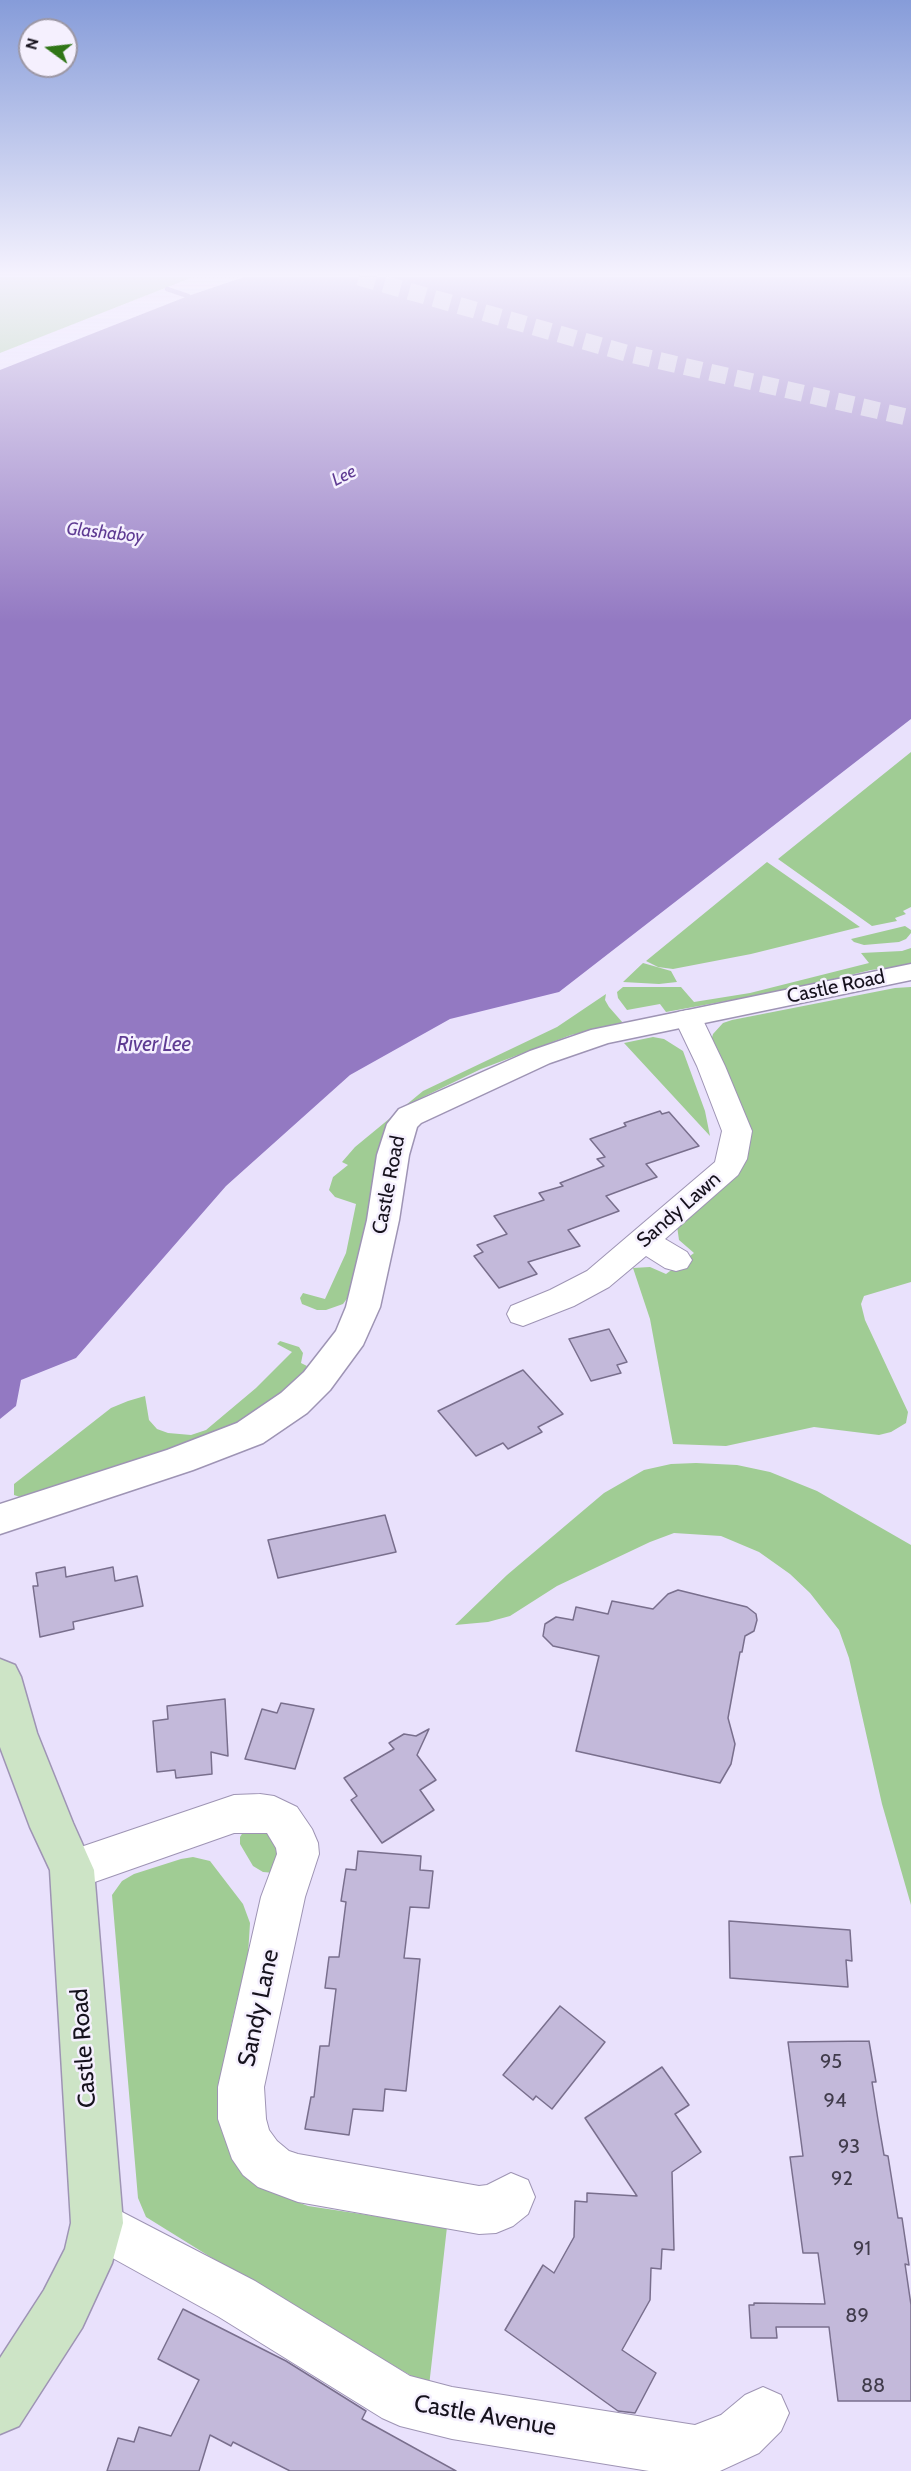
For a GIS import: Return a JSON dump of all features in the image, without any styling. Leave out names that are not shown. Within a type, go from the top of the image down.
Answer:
[{"type":"main road","name":"Castle Road","points":[[0,1677],[16,1733],[52,1827],[72,1870],[97,2223],[86,2263],[63,2308],[0,2407]]},
{"type":"street","name":"Castle Road","points":[[0,1519],[180,1460],[250,1433],[294,1403],[317,1381],[351,1336],[363,1307],[383,1220],[393,1155],[402,1124],[410,1116],[476,1084],[568,1046],[634,1028],[911,972]]},
{"type":"street","name":"Sandy Lawn","points":[[523,1314],[562,1298],[598,1279],[727,1168],[737,1142],[737,1131],[688,1017]]},
{"type":"street","points":[[644,1241],[676,1260]]},
{"type":"street","name":"Sandy Lane","points":[[72,1870],[234,1814],[260,1813],[274,1815],[282,1820],[297,1843],[298,1854],[282,1902],[241,2087],[242,2119],[249,2142],[260,2158],[275,2170],[298,2178],[479,2210],[496,2209],[511,2197]]},
{"type":"street","name":"Castle Avenue","points":[[97,2223],[237,2299],[399,2400],[452,2413],[695,2452],[716,2446],[740,2434],[763,2413]]},
{"type":"green space","points":[[911,752],[911,907],[903,911],[906,914],[895,918],[897,921],[872,926],[778,859]]},
{"type":"green space","points":[[767,862],[860,927],[751,954],[673,969],[658,967],[646,961]]},
{"type":"green space","points":[[905,926],[911,930],[911,933],[899,942],[864,945],[851,939]]},
{"type":"green space","points":[[911,948],[911,965],[871,970],[792,989],[666,1012],[660,1004],[627,1010],[618,998],[617,992],[623,987],[681,987],[694,1002],[750,993],[869,963],[861,953],[902,951]]},
{"type":"green space","points":[[643,963],[671,971],[677,982],[659,984],[623,982]]},
{"type":"green space","points":[[911,987],[911,1282],[864,1296],[861,1304],[865,1320],[908,1412],[906,1423],[891,1432],[879,1435],[814,1427],[726,1446],[673,1444],[650,1319],[633,1268],[650,1267],[666,1274],[694,1253],[679,1240],[677,1226],[738,1169],[711,1041],[713,1034],[723,1023],[732,1020],[895,988]]},
{"type":"green space","points":[[606,994],[605,1000],[609,1007],[623,1023],[571,1035],[481,1069],[417,1100],[393,1117],[384,1133],[359,1260],[349,1296],[343,1304],[326,1310],[317,1310],[302,1304],[300,1298],[303,1293],[325,1299],[346,1253],[356,1204],[335,1197],[329,1190],[333,1177],[348,1165],[342,1162],[355,1147],[423,1091],[557,1027]]},
{"type":"green space","points":[[653,1037],[664,1039],[683,1051],[705,1111],[710,1136],[624,1043]]},
{"type":"green space","points":[[280,1341],[299,1347],[303,1353],[301,1363],[307,1366],[299,1379],[258,1412],[201,1444],[20,1497],[14,1495],[14,1484],[111,1408],[128,1401],[145,1396],[149,1420],[157,1429],[168,1433],[191,1435],[206,1430],[256,1388],[292,1352],[277,1344]]},
{"type":"green space","points":[[671,1464],[737,1465],[770,1472],[817,1491],[911,1545],[911,1905],[882,1804],[849,1658],[839,1630],[810,1593],[790,1574],[759,1552],[721,1536],[674,1533],[557,1586],[510,1616],[488,1622],[455,1625],[507,1575],[604,1493],[644,1470]]},
{"type":"green space","points":[[266,1824],[284,1856],[274,1873],[263,1872],[253,1866],[240,1844],[240,1837],[245,1829]]},
{"type":"green space","points":[[193,1857],[210,1861],[243,1904],[250,1923],[248,1955],[231,2026],[220,2102],[221,2129],[229,2149],[274,2193],[308,2206],[447,2227],[429,2386],[283,2302],[146,2217],[138,2198],[112,1895],[122,1881],[134,1874]]},
{"type":"water","points":[[0,392],[911,392],[911,719],[559,992],[450,1019],[350,1075],[226,1186],[76,1358],[21,1380],[16,1406],[0,1419]]},
{"type":"building","points":[[660,1111],[662,1114],[669,1112],[699,1146],[646,1164],[657,1177],[606,1196],[619,1211],[568,1230],[580,1246],[528,1262],[537,1274],[499,1288],[474,1256],[483,1252],[477,1245],[507,1234],[494,1216],[544,1200],[539,1193],[563,1186],[560,1183],[604,1166],[597,1159],[605,1157],[590,1139],[626,1126],[624,1123]]},
{"type":"building","points":[[609,1329],[627,1362],[617,1365],[621,1373],[591,1381],[569,1339]]},
{"type":"building","points":[[523,1370],[563,1414],[538,1427],[542,1432],[508,1449],[503,1443],[476,1456],[438,1411]]},
{"type":"building","points":[[385,1515],[396,1552],[278,1578],[268,1540]]},
{"type":"building","points":[[65,1567],[66,1577],[113,1567],[115,1581],[137,1576],[143,1606],[73,1622],[74,1629],[40,1637],[33,1586],[38,1586],[36,1573]]},
{"type":"building","points":[[678,1590],[747,1607],[756,1614],[754,1631],[745,1636],[742,1652],[740,1652],[728,1718],[735,1744],[731,1764],[720,1783],[576,1751],[599,1656],[553,1646],[543,1636],[545,1624],[556,1617],[573,1620],[576,1607],[608,1614],[612,1601],[653,1609],[668,1594]]},
{"type":"building","points":[[225,1699],[228,1756],[211,1752],[212,1774],[176,1778],[175,1770],[157,1772],[153,1721],[168,1719],[167,1706]]},
{"type":"building","points":[[281,1703],[314,1709],[295,1769],[245,1759],[262,1709],[277,1713]]},
{"type":"building","points":[[429,1729],[417,1755],[436,1780],[420,1790],[434,1810],[382,1843],[351,1800],[357,1796],[344,1778],[394,1749],[389,1743],[404,1734],[416,1736]]},
{"type":"building","points":[[358,1851],[421,1856],[420,1870],[433,1871],[429,1908],[410,1907],[404,1958],[420,1959],[406,2091],[385,2089],[383,2111],[353,2109],[349,2135],[305,2129],[311,2097],[314,2097],[320,2046],[329,2046],[336,1989],[325,1988],[329,1957],[339,1957],[346,1902],[341,1901],[346,1869],[356,1870]]},
{"type":"building","points":[[729,1921],[850,1930],[852,1961],[846,1960],[848,1987],[730,1978]]},
{"type":"building","points":[[560,2006],[605,2042],[552,2109],[536,2096],[533,2100],[503,2075]]},
{"type":"building","points":[[869,2041],[876,2082],[872,2082],[884,2155],[888,2156],[898,2218],[902,2218],[909,2265],[905,2264],[911,2305],[911,2401],[838,2401],[829,2327],[776,2327],[777,2338],[751,2338],[749,2305],[754,2305],[754,2303],[825,2304],[818,2253],[803,2253],[790,2157],[803,2156],[788,2042]]},
{"type":"building","points":[[662,2067],[689,2105],[675,2114],[701,2152],[672,2172],[674,2250],[662,2249],[661,2269],[651,2268],[650,2300],[622,2350],[656,2373],[635,2413],[618,2411],[505,2330],[543,2265],[554,2273],[574,2237],[575,2201],[587,2202],[587,2193],[637,2196],[585,2118]]},
{"type":"building","points":[[183,2309],[286,2361],[366,2411],[362,2419],[456,2471],[290,2471],[233,2442],[231,2446],[210,2435],[199,2471],[107,2471],[118,2438],[134,2442],[139,2427],[171,2436],[199,2380],[158,2359]]},
{"type":"tunnel","points":[[798,392],[911,418]]},
{"type":"water label","name":"Lee","points":[[344,476]]},
{"type":"water label","name":"Glashaboy","points":[[105,533]]},
{"type":"water label","name":"River Lee","points":[[154,1045]]}]
